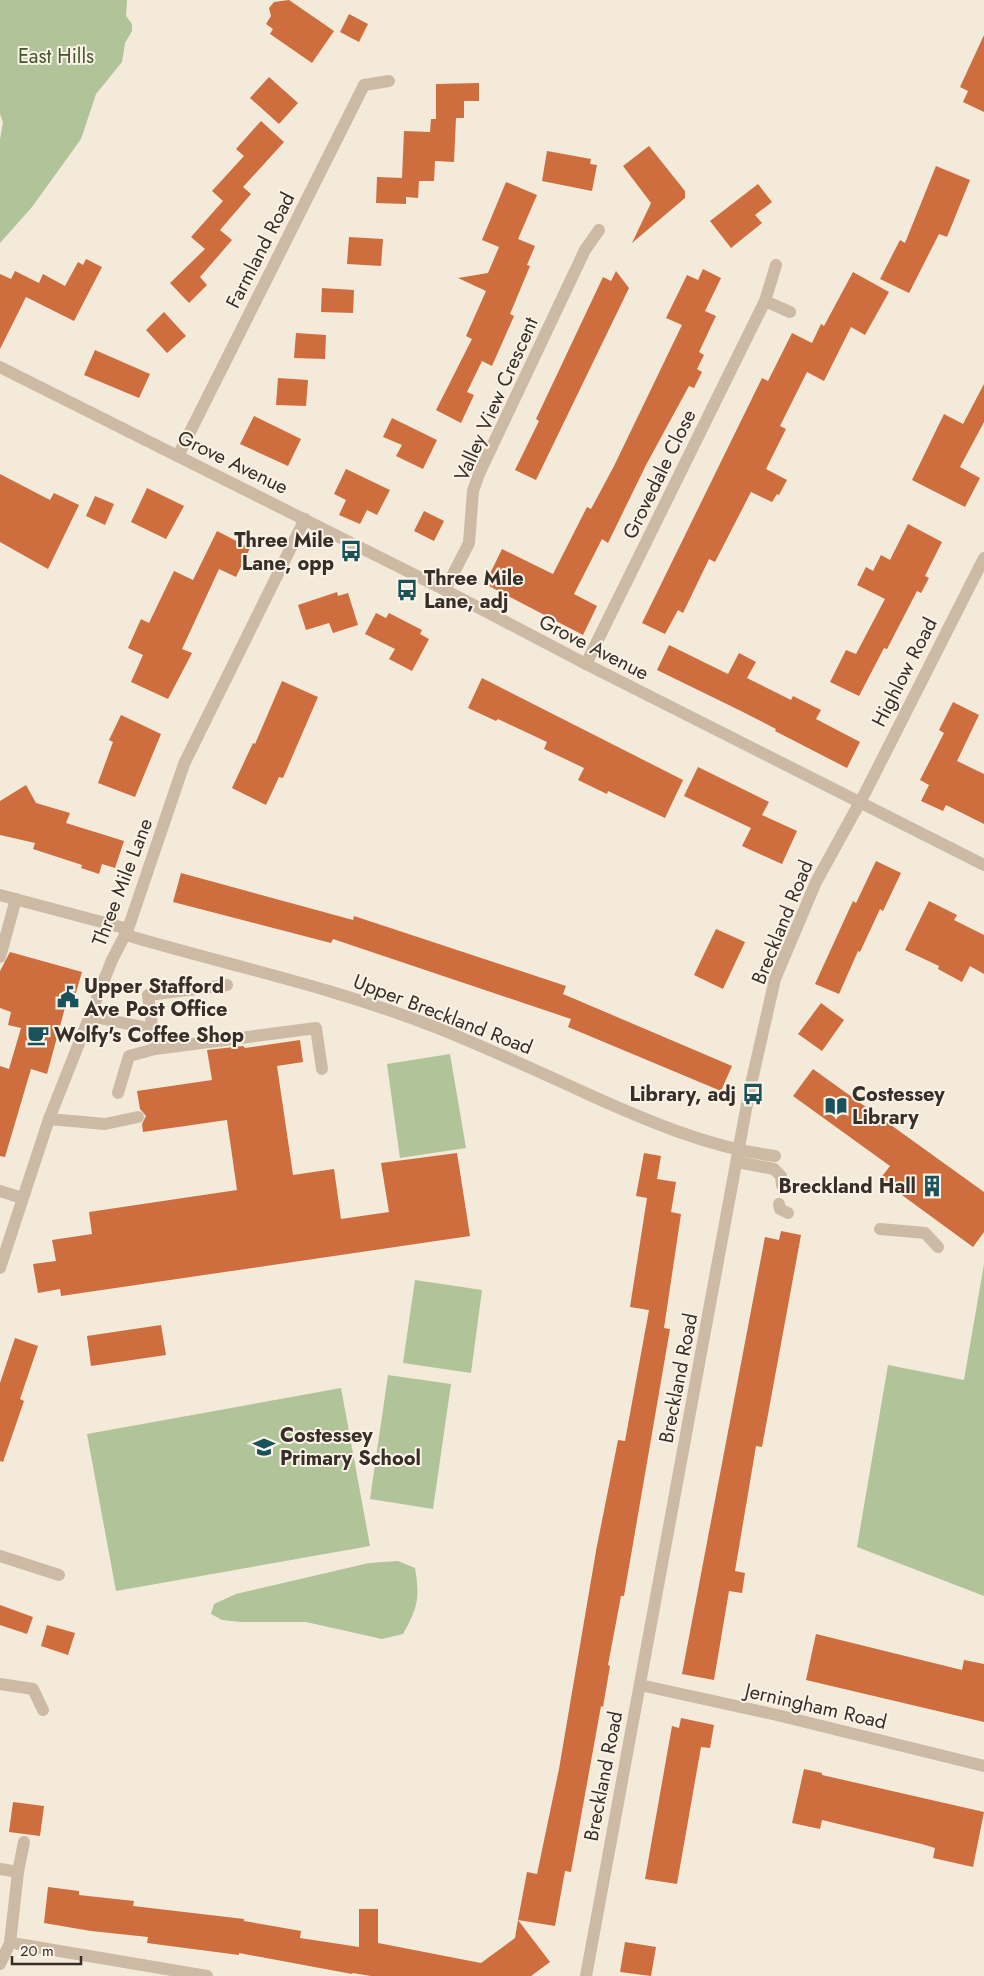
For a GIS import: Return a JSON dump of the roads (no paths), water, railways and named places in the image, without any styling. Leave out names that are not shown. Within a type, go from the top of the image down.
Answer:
[{"type":"street","name":"Farmland Road","points":[[178,456],[364,85],[389,81]]},
{"type":"street","name":"Valley View Crescent","points":[[445,590],[469,543],[474,491],[479,474],[585,250],[599,230]]},
{"type":"street","name":"Grovedale Close","points":[[586,664],[765,300],[776,265]]},
{"type":"street","points":[[765,300],[790,312]]},
{"type":"street","name":"Grove Avenue","points":[[0,367],[305,519],[586,664],[984,865]]},
{"type":"street","name":"Three Mile Lane","points":[[0,1268],[49,1119],[112,960],[127,932],[184,764],[305,519]]},
{"type":"street","name":"Highlow Road","points":[[859,803],[984,558]]},
{"type":"street","name":"Breckland Road","points":[[586,1976],[749,1093],[775,979],[816,882],[859,803]]},
{"type":"street","name":"Upper Breckland Road","points":[[0,895],[345,995],[442,1030],[638,1116],[684,1134],[775,1156]]},
{"type":"street","points":[[0,956],[16,899]]},
{"type":"street","points":[[155,1049],[148,995],[227,985]]},
{"type":"street","points":[[90,1016],[152,1029]]},
{"type":"street","points":[[118,1093],[129,1056],[155,1049],[316,1028],[322,1069]]},
{"type":"street","points":[[49,1119],[105,1124],[138,1117]]},
{"type":"street","points":[[737,1162],[774,1169],[781,1176],[782,1185]]},
{"type":"street","points":[[0,1191],[22,1198]]},
{"type":"street","points":[[880,1229],[925,1232],[938,1247]]},
{"type":"street","points":[[0,1556],[60,1576]]},
{"type":"street","points":[[0,1684],[33,1689],[43,1710]]},
{"type":"street","name":"Jerningham Road","points":[[640,1685],[777,1715],[984,1766]]},
{"type":"street","points":[[0,1964],[10,1943],[18,1872],[24,1842]]},
{"type":"street","points":[[0,1869],[18,1872]]},
{"type":"street","points":[[18,1944],[206,1976]]},
{"type":"place","name":"Three Mile Lane, opp","points":[[351,551]]},
{"type":"place","name":"Three Mile Lane, adj","points":[[407,590]]},
{"type":"place","name":"Upper Stafford Ave Post Office","points":[[68,997]]},
{"type":"place","name":"Wolfy's Coffee Shop","points":[[38,1035]]},
{"type":"place","name":"Library, adj","points":[[753,1094]]},
{"type":"place","name":"Costessey Library","points":[[836,1106]]},
{"type":"place","name":"Breckland Hall","points":[[932,1186]]},
{"type":"place","name":"Costessey Primary School","points":[[264,1447]]},
{"type":"park label","name":"East Hills","points":[[56,56]]}]
